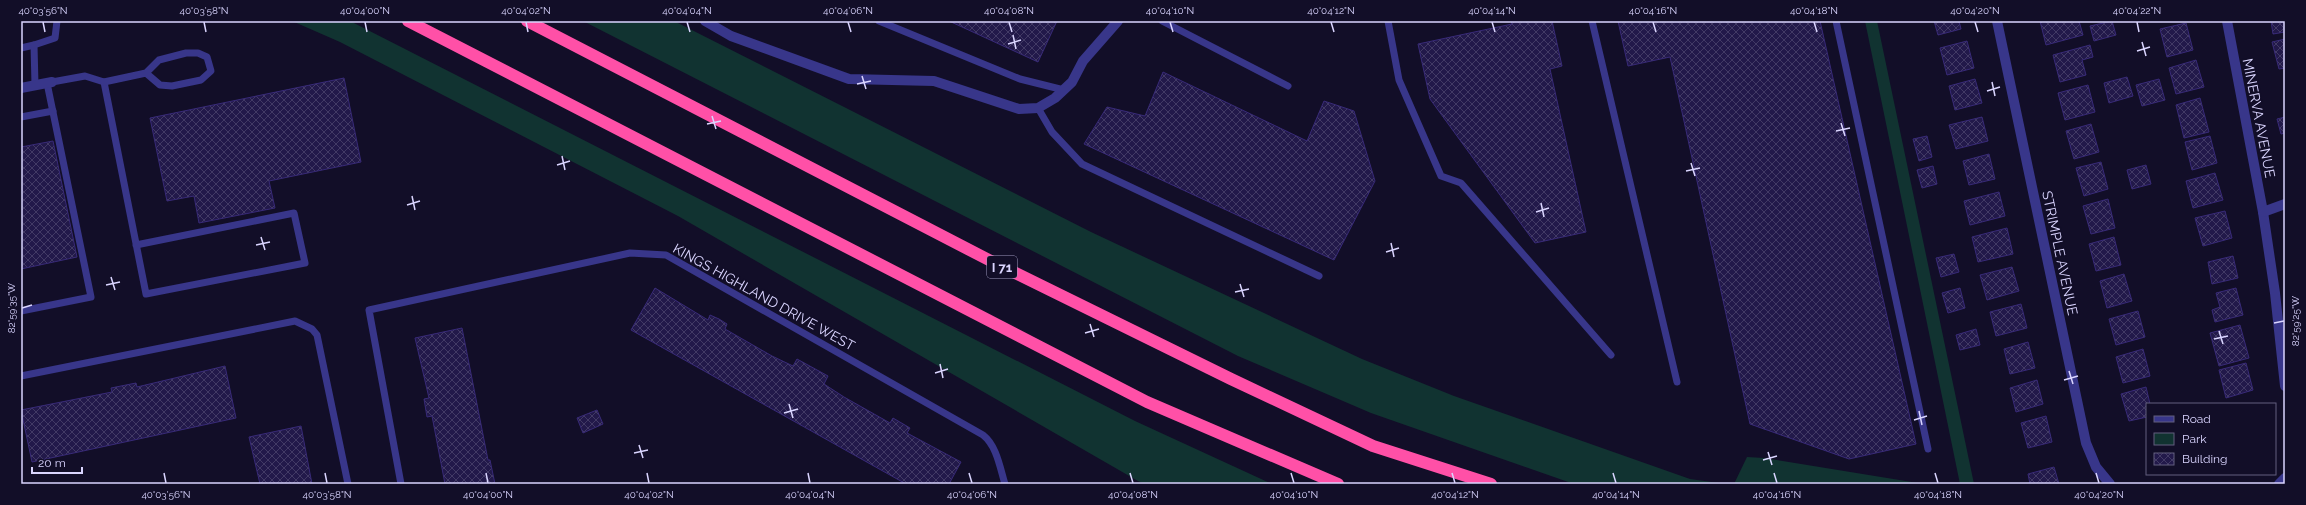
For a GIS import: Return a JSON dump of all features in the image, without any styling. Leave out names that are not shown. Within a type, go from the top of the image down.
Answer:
[{"type":"highway","points":[[408,21],[1147,402],[1338,484]]},
{"type":"highway","name":"I 71","points":[[527,21],[989,260],[1231,379],[1373,446],[1491,484]]},
{"type":"street","points":[[705,21],[731,36],[849,79],[934,81],[1018,109],[1038,108],[1055,98],[1072,82],[1083,62],[1118,21]]},
{"type":"street","name":"STRIMPLE AVENUE","points":[[1997,21],[2086,443],[2096,467],[2110,484]]},
{"type":"street","name":"MINERVA AVENUE","points":[[2227,21],[2263,212],[2275,293],[2285,386]]},
{"type":"street","points":[[21,88],[50,82]]},
{"type":"street","points":[[2263,212],[2285,204]]},
{"type":"street","points":[[2279,484],[2285,478]]},
{"type":"lane","points":[[21,48],[55,38],[57,21]]},
{"type":"lane","points":[[879,21],[1020,79],[1064,90]]},
{"type":"lane","points":[[1162,21],[1288,86]]},
{"type":"lane","points":[[1388,21],[1399,80],[1441,176],[1461,183],[1611,355]]},
{"type":"lane","points":[[1592,21],[1677,382]]},
{"type":"lane","points":[[1836,21],[1928,449]]},
{"type":"lane","points":[[34,45],[35,85]]},
{"type":"lane","points":[[21,311],[91,297],[53,111],[50,82],[85,76],[104,82],[146,73],[159,60],[186,53],[198,53],[208,57],[211,71],[201,80],[172,86],[160,85],[146,73]]},
{"type":"lane","points":[[104,82],[136,245],[146,294],[304,263],[294,213],[136,245]]},
{"type":"lane","points":[[1038,108],[1052,132],[1082,164],[1319,276]]},
{"type":"lane","points":[[21,117],[53,111]]},
{"type":"lane","name":"KINGS HIGHLAND DRIVE WEST","points":[[401,484],[369,310],[630,253],[666,255],[983,435],[988,439],[997,457],[1005,484]]},
{"type":"lane","points":[[21,376],[295,321],[312,329],[317,335],[348,484]]},
{"type":"green space","points":[[292,21],[350,21],[1135,421],[1272,484],[1145,484],[1138,481],[678,216],[340,42]]},
{"type":"green space","points":[[583,21],[674,21],[1091,232],[1362,359],[1454,396],[1690,479],[1726,484],[1574,484],[1371,413],[1238,356]]},
{"type":"green space","points":[[1865,21],[1877,21],[1974,484],[1960,484]]},
{"type":"green space","points":[[1747,457],[1764,458],[1924,484],[1734,484]]},
{"type":"building","points":[[949,21],[1057,21],[1038,62]]},
{"type":"building","points":[[1511,21],[1552,21],[1562,66],[1550,69],[1586,232],[1535,243],[1430,99],[1418,44],[1512,24]]},
{"type":"building","points":[[1618,21],[1820,21],[1916,444],[1849,459],[1750,424],[1670,57],[1628,66]]},
{"type":"building","points":[[1934,21],[1959,21],[1961,29],[1938,35]]},
{"type":"building","points":[[2040,21],[2079,21],[2083,35],[2046,45]]},
{"type":"building","points":[[2112,21],[2116,35],[2094,41],[2090,26]]},
{"type":"building","points":[[2271,21],[2285,21],[2285,32],[2273,34]]},
{"type":"building","points":[[2186,23],[2193,50],[2167,57],[2160,29]]},
{"type":"building","points":[[2285,39],[2285,68],[2279,69],[2272,42]]},
{"type":"building","points":[[1967,41],[1974,68],[1947,75],[1940,48]]},
{"type":"building","points":[[2090,45],[2093,57],[2082,60],[2086,75],[2060,82],[2053,55]]},
{"type":"building","points":[[2196,60],[2204,87],[2176,94],[2169,68]]},
{"type":"building","points":[[1163,72],[1307,141],[1324,101],[1354,111],[1375,181],[1334,260],[1084,144],[1107,107],[1145,116]]},
{"type":"building","points":[[2127,77],[2133,96],[2109,103],[2104,83]]},
{"type":"building","points":[[344,78],[361,162],[269,181],[275,208],[199,223],[194,196],[167,201],[150,118]]},
{"type":"building","points":[[1975,79],[1982,103],[1955,110],[1949,86]]},
{"type":"building","points":[[2159,79],[2165,100],[2142,106],[2136,85]]},
{"type":"building","points":[[2088,85],[2095,112],[2065,120],[2058,93]]},
{"type":"building","points":[[2200,98],[2209,132],[2184,138],[2176,105]]},
{"type":"building","points":[[1982,117],[1988,141],[1956,149],[1949,125]]},
{"type":"building","points":[[2285,117],[2285,133],[2281,134],[2277,119]]},
{"type":"building","points":[[2091,124],[2099,152],[2074,159],[2066,131]]},
{"type":"building","points":[[1927,136],[1932,157],[1919,161],[1913,139]]},
{"type":"building","points":[[2210,136],[2217,163],[2192,170],[2185,142]]},
{"type":"building","points":[[53,141],[77,257],[21,269],[21,147]]},
{"type":"building","points":[[1989,154],[1995,179],[1969,185],[1963,161]]},
{"type":"building","points":[[2101,162],[2108,189],[2084,196],[2076,168]]},
{"type":"building","points":[[2146,165],[2151,184],[2132,189],[2127,170]]},
{"type":"building","points":[[1933,166],[1937,184],[1922,188],[1917,170]]},
{"type":"building","points":[[2215,173],[2223,200],[2193,208],[2186,181]]},
{"type":"building","points":[[1999,192],[2005,216],[1970,225],[1964,201]]},
{"type":"building","points":[[2108,199],[2115,228],[2091,234],[2083,206]]},
{"type":"building","points":[[2225,211],[2232,238],[2203,246],[2195,218]]},
{"type":"building","points":[[2007,228],[2013,254],[1978,262],[1972,237]]},
{"type":"building","points":[[2114,237],[2121,265],[2096,271],[2089,244]]},
{"type":"building","points":[[1954,254],[1959,272],[1941,277],[1936,258]]},
{"type":"building","points":[[2233,256],[2238,278],[2212,284],[2208,262]]},
{"type":"building","points":[[2012,267],[2019,291],[1987,300],[1980,275]]},
{"type":"building","points":[[2124,274],[2132,301],[2107,308],[2100,281]]},
{"type":"building","points":[[655,288],[708,320],[710,315],[719,319],[727,324],[725,329],[772,356],[793,366],[797,359],[828,376],[824,384],[844,397],[890,423],[893,418],[910,428],[907,433],[961,462],[949,484],[906,484],[631,330]]},
{"type":"building","points":[[1960,288],[1965,308],[1948,313],[1942,293]]},
{"type":"building","points":[[2236,288],[2243,315],[2215,322],[2212,310],[2220,307],[2216,293]]},
{"type":"building","points":[[2021,304],[2027,328],[1996,336],[1990,312]]},
{"type":"building","points":[[2138,311],[2145,337],[2116,345],[2109,319]]},
{"type":"building","points":[[2240,325],[2249,358],[2219,366],[2210,333]]},
{"type":"building","points":[[462,328],[488,460],[490,460],[495,484],[445,484],[432,416],[427,417],[424,399],[429,398],[415,338]]},
{"type":"building","points":[[1976,329],[1980,345],[1960,350],[1956,335]]},
{"type":"building","points":[[2028,342],[2035,368],[2010,374],[2004,349]]},
{"type":"building","points":[[2143,349],[2150,376],[2123,383],[2116,357]]},
{"type":"building","points":[[2246,363],[2253,390],[2226,398],[2219,370]]},
{"type":"building","points":[[225,366],[236,418],[32,462],[21,410],[112,392],[111,388],[136,383],[137,387]]},
{"type":"building","points":[[2037,380],[2043,404],[2016,412],[2010,388]]},
{"type":"building","points":[[2146,387],[2150,403],[2146,403],[2146,417],[2129,421],[2121,394]]},
{"type":"building","points":[[597,410],[603,424],[583,433],[577,418]]},
{"type":"building","points":[[2046,416],[2052,442],[2028,448],[2021,423]]},
{"type":"building","points":[[301,426],[312,484],[260,484],[249,437]]},
{"type":"building","points":[[2054,467],[2059,484],[2030,484],[2028,474]]}]
